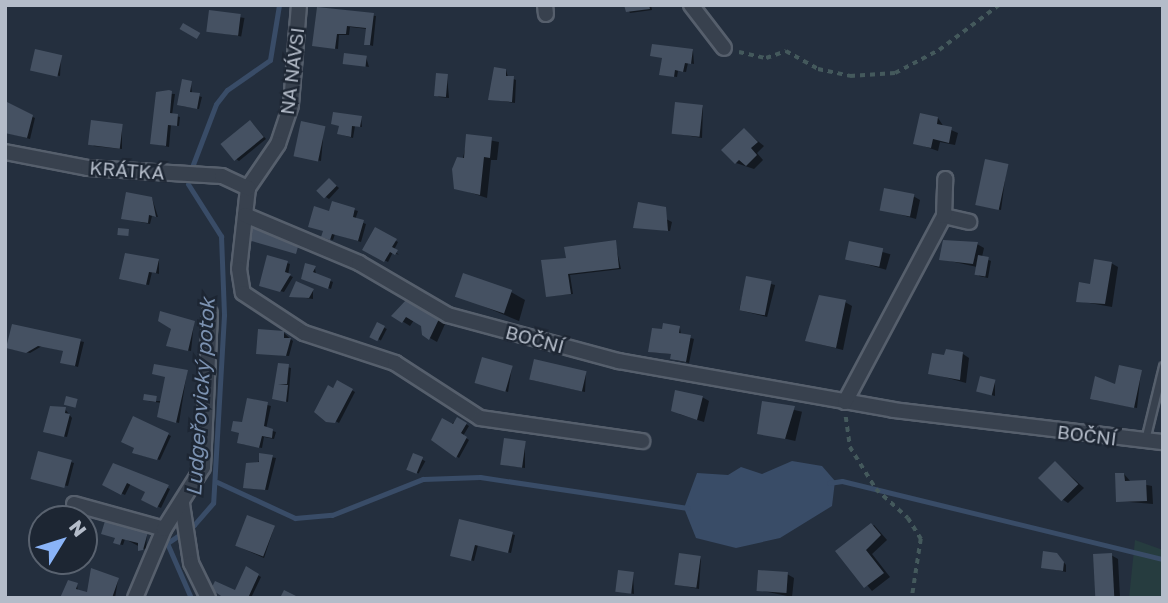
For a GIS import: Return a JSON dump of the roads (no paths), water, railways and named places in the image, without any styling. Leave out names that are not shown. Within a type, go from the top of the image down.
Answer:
[{"type":"street","name":"NA NÁVSI","points":[[299,5],[291,105],[278,144],[248,188],[239,269],[243,293],[304,333],[395,363],[480,418],[642,441]]},
{"type":"street","points":[[691,5],[724,48]]},
{"type":"street","name":"KRÁTKÁ","points":[[5,152],[88,168],[222,176],[248,188]]},
{"type":"street","points":[[845,402],[944,216],[945,179]]},
{"type":"street","name":"BOČNÍ","points":[[245,215],[359,262],[448,315],[619,361],[845,402],[1145,442],[1163,442]]},
{"type":"street","points":[[944,216],[969,222]]},
{"type":"street","points":[[135,598],[164,529],[203,467],[210,313]]},
{"type":"street","points":[[74,504],[164,529]]},
{"type":"street","points":[[182,504],[188,527],[191,563],[208,598]]},
{"type":"lane","points":[[1145,442],[1163,366]]},
{"type":"water","points":[[792,461],[822,466],[835,481],[832,506],[780,538],[736,548],[696,538],[684,508],[697,473],[728,475],[741,467],[762,474]]},
{"type":"waterway","name":"Ludgeřovický potok","points":[[192,167],[216,104],[227,90],[270,60],[279,5]]},
{"type":"waterway","name":"Ludgeřovický potok","points":[[188,184],[221,236],[224,315],[213,503],[194,525],[167,543],[191,598]]},
{"type":"waterway","points":[[217,482],[295,518],[332,515],[423,479],[480,477],[688,508]]},
{"type":"waterway","points":[[829,483],[842,481],[1163,559]]}]
